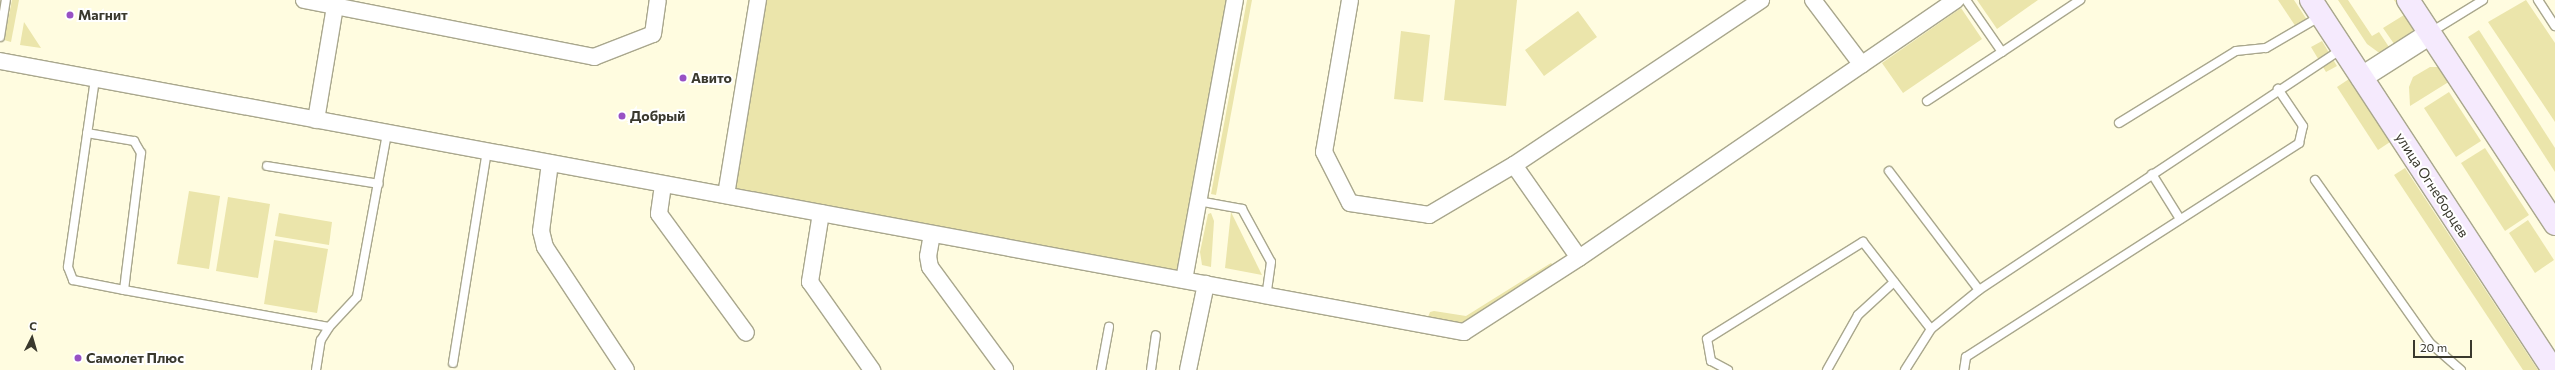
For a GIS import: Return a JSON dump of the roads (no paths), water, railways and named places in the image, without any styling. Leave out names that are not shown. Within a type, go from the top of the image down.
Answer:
[{"type":"main road","points":[[2408,0],[2555,224]]},
{"type":"main road","name":"улица Огнеборцев","points":[[2316,8],[2553,370]]},
{"type":"street","points":[[304,0],[594,57],[653,34],[658,0]]},
{"type":"street","points":[[726,196],[758,0]]},
{"type":"street","points":[[1184,280],[1235,0]]},
{"type":"street","points":[[1350,0],[1324,152],[1350,203],[1429,215],[1514,165],[1761,0]]},
{"type":"street","points":[[1813,0],[1862,65]]},
{"type":"street","points":[[0,61],[663,185],[1464,332],[1579,258],[1956,0]]},
{"type":"street","points":[[316,120],[335,7]]},
{"type":"street","points":[[2361,76],[2430,33]]},
{"type":"street","points":[[550,163],[541,231],[545,247],[626,370]]},
{"type":"street","points":[[1514,165],[1579,258]]},
{"type":"street","points":[[663,185],[659,214],[746,333]]},
{"type":"street","points":[[821,213],[810,282],[872,370]]},
{"type":"street","points":[[932,234],[928,256],[930,267],[1005,369]]},
{"type":"street","points":[[1188,370],[1206,284]]},
{"type":"lane","points":[[0,37],[6,0]]},
{"type":"lane","points":[[1966,0],[2002,52]]},
{"type":"lane","points":[[1927,101],[2080,0]]},
{"type":"lane","points":[[2430,33],[2483,0]]},
{"type":"lane","points":[[2538,0],[2555,26]]},
{"type":"lane","points":[[2119,123],[2236,51],[2266,48],[2316,8]]},
{"type":"lane","points":[[1905,370],[1931,329],[1979,290],[2278,89],[2343,48]]},
{"type":"lane","points":[[95,79],[68,267],[73,280],[329,327]]},
{"type":"lane","points":[[1964,370],[1966,357],[2299,143],[2303,126],[2278,89]]},
{"type":"lane","points":[[87,133],[134,141],[142,153],[124,290]]},
{"type":"lane","points":[[316,370],[321,340],[329,327],[356,297],[379,184],[387,133]]},
{"type":"lane","points":[[453,363],[487,152]]},
{"type":"lane","points":[[267,166],[379,184]]},
{"type":"lane","points":[[1889,171],[1979,290]]},
{"type":"lane","points":[[2152,174],[2180,219]]},
{"type":"lane","points":[[2315,180],[2430,343],[2461,370]]},
{"type":"lane","points":[[1198,202],[1242,209],[1271,262],[1266,296]]},
{"type":"lane","points":[[1728,370],[1711,361],[1707,339],[1863,242],[1931,329]]},
{"type":"lane","points":[[1828,370],[1858,315],[1894,282]]},
{"type":"lane","points":[[1101,370],[1109,327]]},
{"type":"lane","points":[[1150,370],[1156,335]]},
{"type":"place","name":"Магнит","points":[[70,15]]},
{"type":"place","name":"Авито","points":[[683,78]]},
{"type":"place","name":"Добрый","points":[[622,116]]},
{"type":"place","name":"Самолет Плюс","points":[[78,358]]}]
